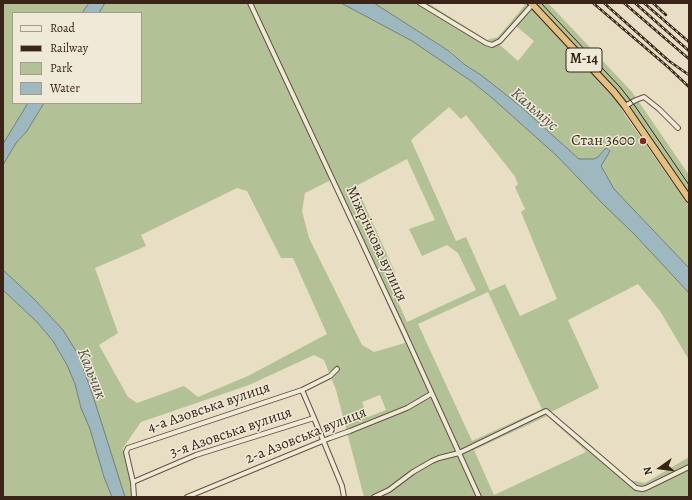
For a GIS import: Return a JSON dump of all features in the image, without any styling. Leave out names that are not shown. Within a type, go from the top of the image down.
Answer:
[{"type":"highway","name":"М-14","points":[[531,4],[603,80],[625,106],[689,199]]},
{"type":"street","name":"Міжрічкова вулиця","points":[[250,3],[404,332],[479,497]]},
{"type":"street","points":[[420,3],[486,43],[492,45],[500,41],[531,4]]},
{"type":"street","points":[[625,106],[639,98],[644,97],[678,128]]},
{"type":"street","name":"4-а Азовська вулиця","points":[[133,482],[126,452],[130,447],[302,390],[330,376],[337,369]]},
{"type":"street","points":[[302,390],[314,418]]},
{"type":"street","name":"2-а Азовська вулиця","points":[[187,497],[407,408],[432,394]]},
{"type":"street","points":[[374,497],[389,490],[412,472],[426,464],[439,458],[459,453],[546,412],[636,488],[646,488],[689,467]]},
{"type":"street","name":"3-я Азовська вулиця","points":[[133,482],[196,455],[314,418],[342,486],[344,497]]},
{"type":"street","points":[[133,482],[134,497]]},
{"type":"green space","points":[[3,3],[89,3],[83,12],[12,12],[12,104],[27,104],[3,144]]},
{"type":"green space","points":[[105,3],[341,3],[412,41],[471,81],[557,156],[635,235],[689,293],[689,360],[660,311],[638,284],[568,320],[599,388],[551,412],[630,480],[645,483],[689,457],[689,497],[364,497],[336,390],[324,360],[314,355],[249,385],[141,422],[123,448],[131,481],[132,497],[125,497],[108,444],[63,330],[32,297],[3,270],[3,165],[16,143],[27,131],[43,104],[142,104],[142,12],[100,12]],"holes":[[[449,107],[461,119],[466,115],[514,175],[518,184],[515,187],[525,209],[521,212],[557,299],[520,316],[505,284],[490,291],[466,237],[456,241],[411,140]],[[407,159],[435,220],[409,229],[422,256],[447,245],[458,253],[476,290],[407,322],[398,302],[395,272],[356,186]],[[331,180],[405,343],[374,352],[362,345],[309,238],[302,211],[305,193]],[[237,188],[247,191],[281,258],[293,258],[327,334],[248,376],[198,397],[184,386],[137,403],[128,397],[99,345],[118,333],[95,268],[146,246],[141,235]],[[488,292],[542,409],[472,441],[418,324]],[[380,395],[386,410],[368,417],[362,402]],[[547,416],[586,451],[494,495],[474,450]]]},
{"type":"green space","points":[[374,3],[428,3],[487,40],[498,37],[525,5],[523,3],[527,3],[617,100],[625,115],[689,206],[689,268],[614,189],[601,166],[610,151],[606,148],[598,157],[594,159],[579,159],[519,105],[481,75],[465,65],[450,51]],"holes":[[[516,26],[534,41],[518,61],[500,45]]]},
{"type":"green space","points":[[536,3],[548,3],[632,92],[689,175],[689,193],[622,96]]},
{"type":"green space","points":[[3,290],[37,322],[53,341],[67,365],[75,384],[81,408],[90,428],[104,477],[112,497],[6,497],[3,495]]},
{"type":"water","points":[[89,3],[105,3],[100,12],[83,12]]},
{"type":"water","points":[[341,3],[374,3],[449,51],[465,65],[481,75],[519,105],[579,159],[594,159],[598,157],[606,148],[610,151],[601,166],[614,189],[689,268],[689,293],[635,235],[557,156],[491,97],[471,81],[412,41]]},
{"type":"water","points":[[27,104],[43,104],[27,131],[16,143],[3,165],[3,144]]},
{"type":"water","points":[[3,270],[32,297],[63,330],[79,356],[125,497],[112,497],[104,477],[90,429],[81,408],[75,384],[67,365],[53,341],[37,322],[3,290]]},
{"type":"tram line","points":[[541,3],[620,87],[635,106],[689,185]]},
{"type":"railway","points":[[593,3],[668,67],[689,87]]},
{"type":"railway","points":[[604,3],[669,61],[689,75]]},
{"type":"railway","points":[[624,3],[689,59]]},
{"type":"railway","points":[[635,3],[689,51]]},
{"type":"railway","points":[[644,3],[689,42]]},
{"type":"railway","points":[[653,3],[666,15]]},
{"type":"place","name":"Стан 3600","points":[[643,141]]},
{"type":"water label","name":"Кальміус","points":[[534,110]]},
{"type":"water label","name":"Кальчик","points":[[91,374]]}]
